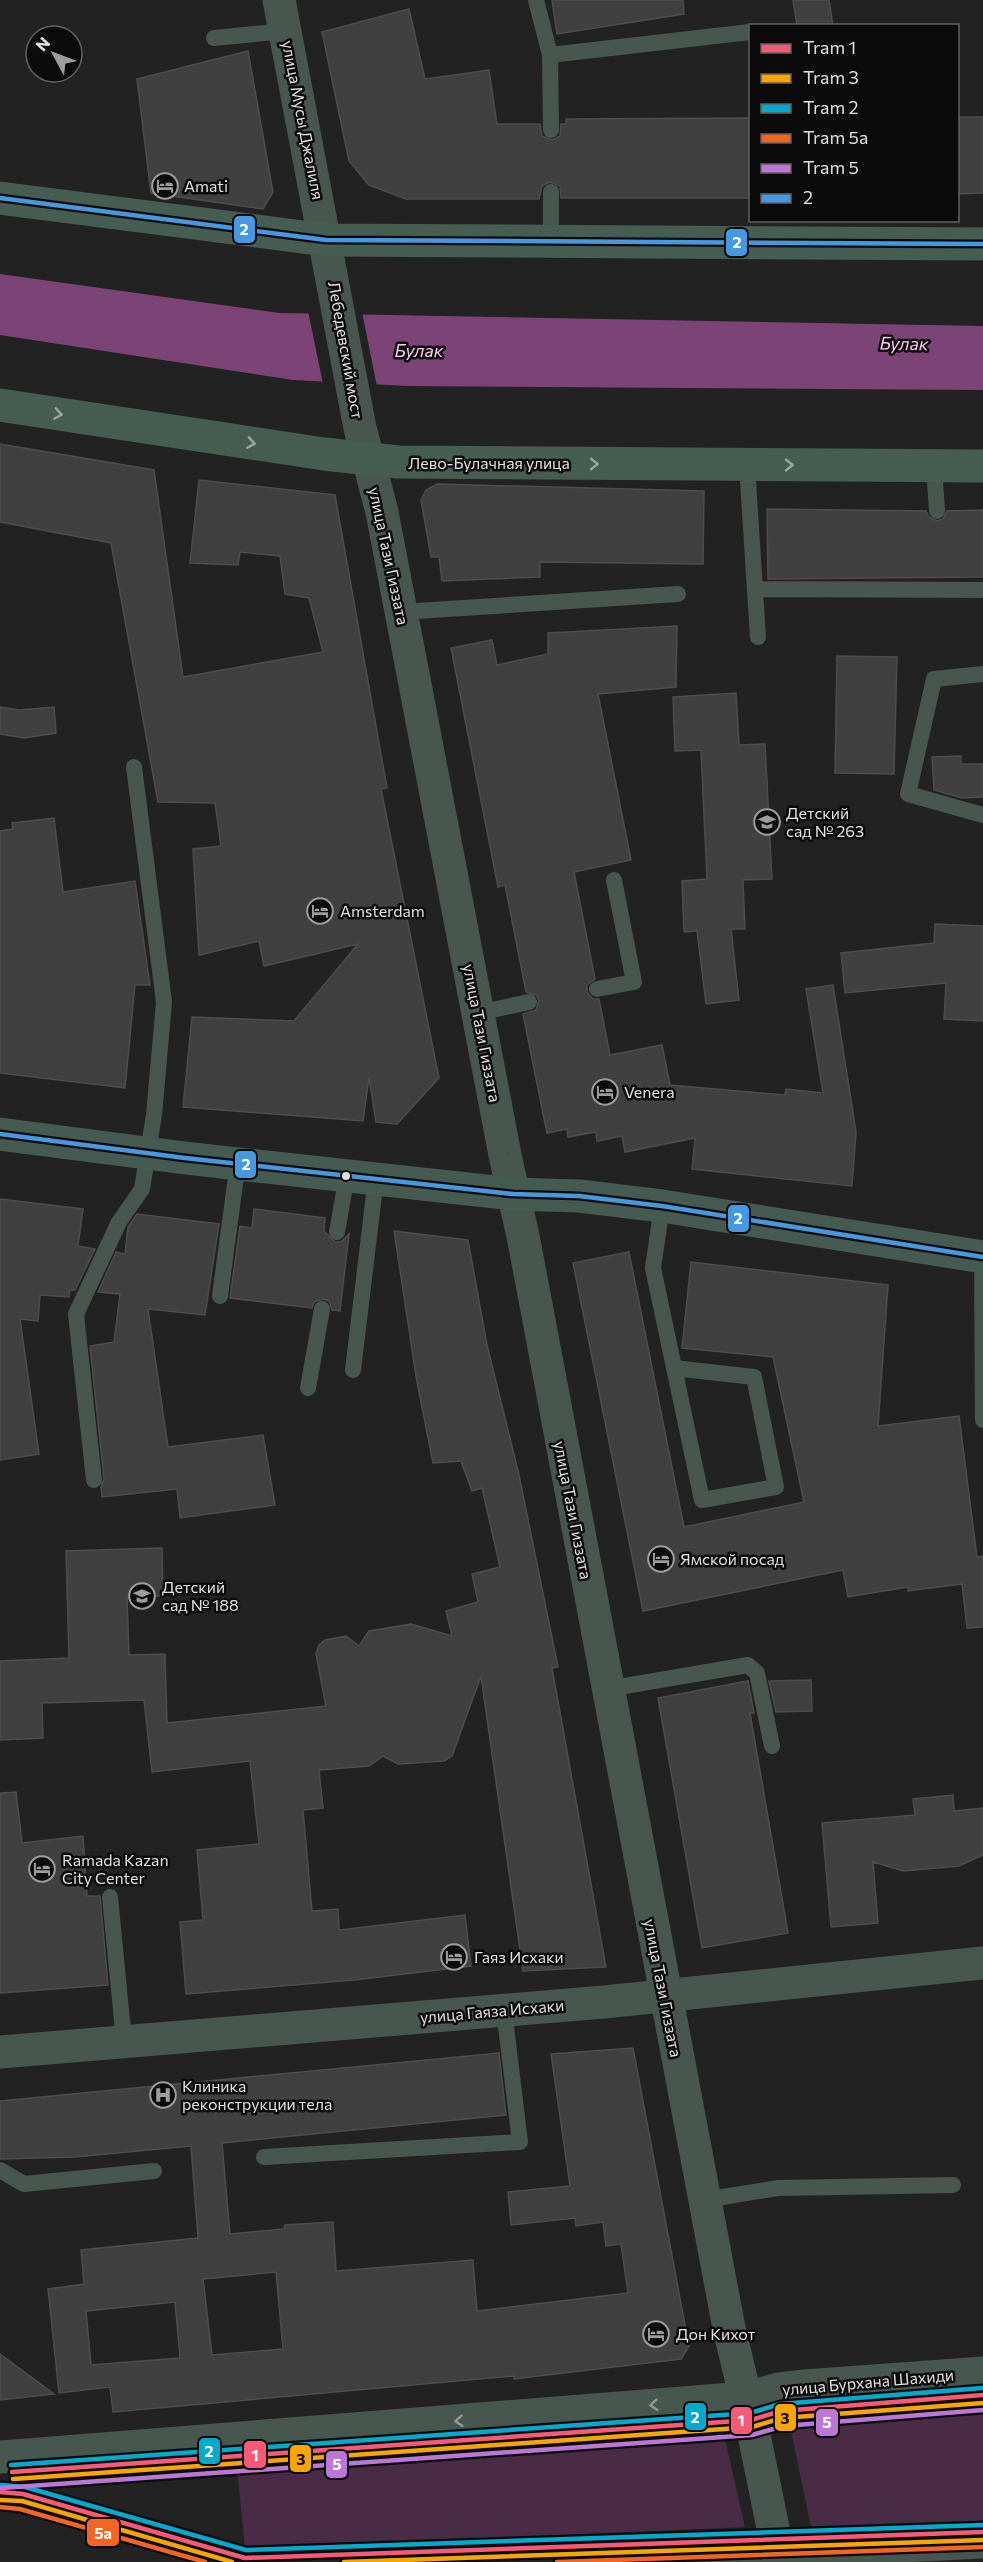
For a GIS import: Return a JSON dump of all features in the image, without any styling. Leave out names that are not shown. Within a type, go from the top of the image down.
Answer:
[{"type":"main road","points":[[0,198],[326,240],[983,244]]},
{"type":"main road","name":"Лево-Булачная улица","points":[[0,405],[364,443],[398,462],[983,466]]},
{"type":"street","name":"улица Мусы Джалиля","points":[[282,15],[332,273]]},
{"type":"street","name":"Лебедевский мост","points":[[332,273],[364,443]]},
{"type":"street","name":"улица Тази Гиззата","points":[[364,443],[382,512],[729,2328],[779,2558]]},
{"type":"street","points":[[0,1134],[148,1151],[184,1158],[238,1162],[513,1194],[579,1196],[662,1206],[982,1257]]},
{"type":"street","name":"улица Гаяза Исхаки","points":[[0,2052],[504,2010],[983,1963]]},
{"type":"street","name":"улица Бурхана Шахиди","points":[[0,2457],[745,2398],[796,2387],[983,2373]]},
{"type":"street","points":[[581,2562],[779,2558],[983,2542]]},
{"type":"lane","points":[[536,0],[550,55],[551,130]]},
{"type":"lane","points":[[214,38],[282,15]]},
{"type":"lane","points":[[550,55],[749,33]]},
{"type":"lane","points":[[551,192],[551,240]]},
{"type":"lane","points":[[747,465],[758,637]]},
{"type":"lane","points":[[934,466],[937,511]]},
{"type":"lane","points":[[755,589],[941,583],[983,590]]},
{"type":"lane","points":[[401,612],[678,594]]},
{"type":"lane","points":[[983,674],[934,679],[908,794],[983,814]]},
{"type":"lane","points":[[94,1480],[76,1314],[119,1222],[142,1189],[164,1002],[134,767]]},
{"type":"lane","points":[[597,989],[634,982],[614,880]]},
{"type":"lane","points":[[478,1012],[529,1002]]},
{"type":"lane","points":[[220,1296],[238,1162]]},
{"type":"lane","points":[[337,1232],[362,1176]]},
{"type":"lane","points":[[353,1370],[362,1176]]},
{"type":"lane","points":[[662,1206],[653,1268],[674,1368],[702,1500],[776,1487],[754,1377],[674,1368]]},
{"type":"lane","points":[[982,1257],[983,1420]]},
{"type":"lane","points":[[308,1388],[322,1309]]},
{"type":"lane","points":[[607,1689],[748,1665],[757,1673],[772,1746]]},
{"type":"lane","points":[[110,1897],[124,2041]]},
{"type":"lane","points":[[264,2157],[520,2142],[504,2010]]},
{"type":"lane","points":[[0,2170],[24,2184],[154,2171]]},
{"type":"lane","points":[[704,2199],[778,2188],[953,2185]]},
{"type":"shaded area","points":[[983,2394],[983,2521],[811,2527],[786,2407]]},
{"type":"shaded area","points":[[723,2430],[745,2527],[245,2549],[237,2468]]},
{"type":"water","name":"Булак","points":[[0,274],[279,313],[983,326],[983,390],[408,386],[293,380],[0,335]]},
{"type":"pier","points":[[308,311],[362,312],[377,387],[323,384]]},
{"type":"building","points":[[552,0],[683,0],[684,14],[557,34]]},
{"type":"building","points":[[793,0],[829,0],[833,24],[797,24]]},
{"type":"building","points":[[409,9],[425,79],[489,70],[497,124],[540,124],[542,136],[552,140],[560,136],[561,124],[566,124],[566,119],[749,118],[749,198],[561,198],[560,186],[550,182],[542,186],[539,199],[406,199],[369,185],[349,161],[322,32]]},
{"type":"building","points":[[248,51],[273,192],[263,209],[151,193],[137,79]]},
{"type":"building","points":[[959,117],[983,117],[983,193],[959,194]]},
{"type":"building","points":[[0,444],[154,470],[183,677],[323,652],[309,598],[285,594],[280,556],[240,552],[238,565],[190,563],[199,480],[335,495],[387,788],[381,789],[439,1078],[397,1124],[376,1122],[369,1078],[363,1121],[183,1107],[192,1017],[294,1021],[358,944],[264,966],[259,941],[199,955],[193,849],[221,846],[215,803],[158,802],[111,543],[0,522]]},
{"type":"building","points":[[437,484],[704,491],[703,564],[540,562],[540,577],[442,581],[439,557],[431,557],[421,500],[426,490]]},
{"type":"building","points":[[767,509],[926,511],[929,517],[937,521],[943,519],[947,511],[983,510],[983,577],[768,579]]},
{"type":"building","points":[[677,626],[676,687],[598,694],[631,860],[574,872],[595,979],[587,985],[587,992],[593,999],[599,999],[610,1055],[662,1045],[670,1085],[785,1095],[786,1089],[823,1093],[806,989],[833,985],[856,1132],[852,1186],[692,1169],[695,1138],[625,1152],[622,1136],[597,1141],[596,1132],[568,1137],[567,1129],[547,1133],[523,1014],[536,1010],[539,1000],[536,995],[526,992],[505,885],[498,887],[451,648],[492,640],[497,665],[548,654],[548,633]]},
{"type":"building","points":[[837,656],[897,657],[894,774],[835,773]]},
{"type":"building","points":[[736,693],[739,745],[765,744],[772,879],[743,880],[745,929],[731,929],[739,1000],[706,1004],[697,931],[684,932],[682,881],[707,879],[701,750],[675,751],[673,697]]},
{"type":"building","points":[[0,707],[19,710],[54,707],[56,733],[24,738],[0,734]]},
{"type":"building","points":[[961,756],[961,764],[983,764],[983,797],[962,798],[934,790],[932,757]]},
{"type":"building","points":[[54,818],[63,892],[135,881],[150,985],[135,985],[125,1088],[0,1073],[0,831],[13,829],[12,823]]},
{"type":"building","points":[[935,924],[983,926],[983,1021],[944,1019],[946,983],[845,993],[841,953],[934,943]]},
{"type":"building","points":[[0,1199],[83,1209],[78,1246],[95,1249],[75,1290],[70,1290],[69,1297],[40,1295],[38,1321],[20,1319],[39,1454],[0,1460]]},
{"type":"building","points":[[254,1209],[325,1218],[324,1231],[335,1242],[341,1242],[349,1234],[340,1311],[332,1310],[329,1301],[323,1299],[314,1302],[312,1308],[230,1298],[240,1226],[252,1228]]},
{"type":"building","points":[[137,1214],[219,1224],[205,1315],[148,1309],[168,1447],[263,1435],[275,1505],[180,1518],[177,1489],[102,1497],[101,1487],[104,1479],[90,1346],[114,1342],[120,1294],[98,1292],[116,1252],[125,1254],[128,1227]]},
{"type":"building","points":[[394,1231],[468,1240],[487,1345],[519,1475],[558,1667],[552,1668],[606,1967],[523,1971],[481,1676],[452,1756],[444,1761],[398,1764],[383,1756],[369,1766],[319,1770],[323,1808],[303,1810],[312,1911],[338,1909],[339,1930],[465,1915],[471,1966],[354,1980],[186,1994],[180,1922],[203,1920],[197,1850],[259,1844],[250,1761],[152,1772],[144,1700],[42,1703],[43,1738],[0,1740],[0,1661],[69,1658],[66,1551],[162,1548],[163,1596],[127,1597],[129,1655],[165,1654],[167,1723],[326,1706],[316,1654],[319,1645],[325,1640],[346,1636],[359,1646],[369,1631],[411,1624],[452,1636],[446,1611],[478,1602],[472,1574],[500,1567],[482,1488],[472,1491],[461,1461],[433,1463],[417,1382]]},
{"type":"building","points":[[629,1252],[684,1527],[804,1502],[773,1357],[682,1348],[691,1262],[888,1285],[878,1426],[959,1416],[977,1557],[983,1556],[983,1627],[967,1628],[962,1584],[908,1591],[908,1587],[848,1597],[843,1570],[643,1611],[573,1263]]},
{"type":"building","points":[[811,1680],[812,1711],[776,1712],[769,1681]]},
{"type":"building","points":[[748,1681],[754,1713],[750,1713],[788,1933],[702,1948],[658,1698]]},
{"type":"building","name":"Ramada Kazan City Center","points":[[16,1792],[22,1843],[83,1836],[87,1896],[100,1896],[108,1985],[0,1993],[0,1793]]},
{"type":"building","points":[[953,1795],[954,1811],[983,1808],[983,1855],[959,1866],[904,1871],[873,1862],[878,1923],[831,1927],[822,1823],[915,1815],[913,1799]]},
{"type":"building","points":[[633,2048],[689,2346],[681,2359],[514,2379],[514,2376],[113,2412],[110,2387],[59,2393],[48,2289],[84,2284],[81,2250],[198,2238],[191,2146],[75,2157],[0,2159],[0,2101],[499,2053],[506,2115],[222,2143],[230,2234],[284,2229],[285,2225],[333,2222],[336,2271],[473,2260],[477,2311],[628,2293],[621,2244],[606,2246],[603,2222],[576,2226],[575,2218],[511,2225],[508,2192],[570,2186],[551,2054]],"holes":[[[276,2272],[283,2349],[212,2355],[203,2279]],[[175,2302],[180,2358],[91,2365],[86,2311]]]},
{"type":"building","points":[[0,2354],[54,2394],[0,2400]]},
{"type":"tram line","name":"2","points":[[11,2465],[750,2413],[780,2404],[982,2388]]},
{"type":"tram line","name":"1","points":[[12,2472],[751,2420],[781,2411],[983,2395]]},
{"type":"tram line","name":"3","points":[[13,2479],[752,2427],[782,2418],[983,2403]]},
{"type":"tram line","name":"5","points":[[1,2488],[752,2435],[784,2426],[983,2410]]},
{"type":"tram line","name":"2","points":[[1,2485],[25,2487],[246,2550],[983,2525]]},
{"type":"tram line","name":"1","points":[[0,2492],[23,2494],[245,2558],[983,2532]]},
{"type":"tram line","name":"3","points":[[0,2500],[22,2501],[232,2562]]},
{"type":"tram line","name":"5а","points":[[0,2507],[20,2509],[205,2562]]},
{"type":"tram line","name":"3","points":[[344,2562],[983,2540]]},
{"type":"tram line","name":"5а","points":[[557,2562],[983,2547]]},
{"type":"transit line","name":"2","points":[[0,198],[326,240],[983,244]]},
{"type":"transit line","name":"2","points":[[0,1134],[185,1158],[513,1194],[579,1196],[662,1206],[983,1257]]},
{"type":"place","name":"Amati","points":[[165,186]]},
{"type":"place","name":"Детский сад № 263","points":[[767,822]]},
{"type":"place","name":"Amsterdam","points":[[320,911]]},
{"type":"place","name":"Venera","points":[[605,1092]]},
{"type":"place","name":"Ямской посад","points":[[661,1559]]},
{"type":"place","name":"Детский сад № 188","points":[[142,1596]]},
{"type":"place","name":"Ramada Kazan City Center","points":[[42,1869]]},
{"type":"place","name":"Гаяз Исхаки","points":[[454,1957]]},
{"type":"place","name":"Клиника реконструкции тела","points":[[163,2095]]},
{"type":"place","name":"Дон Кихот","points":[[656,2334]]}]
